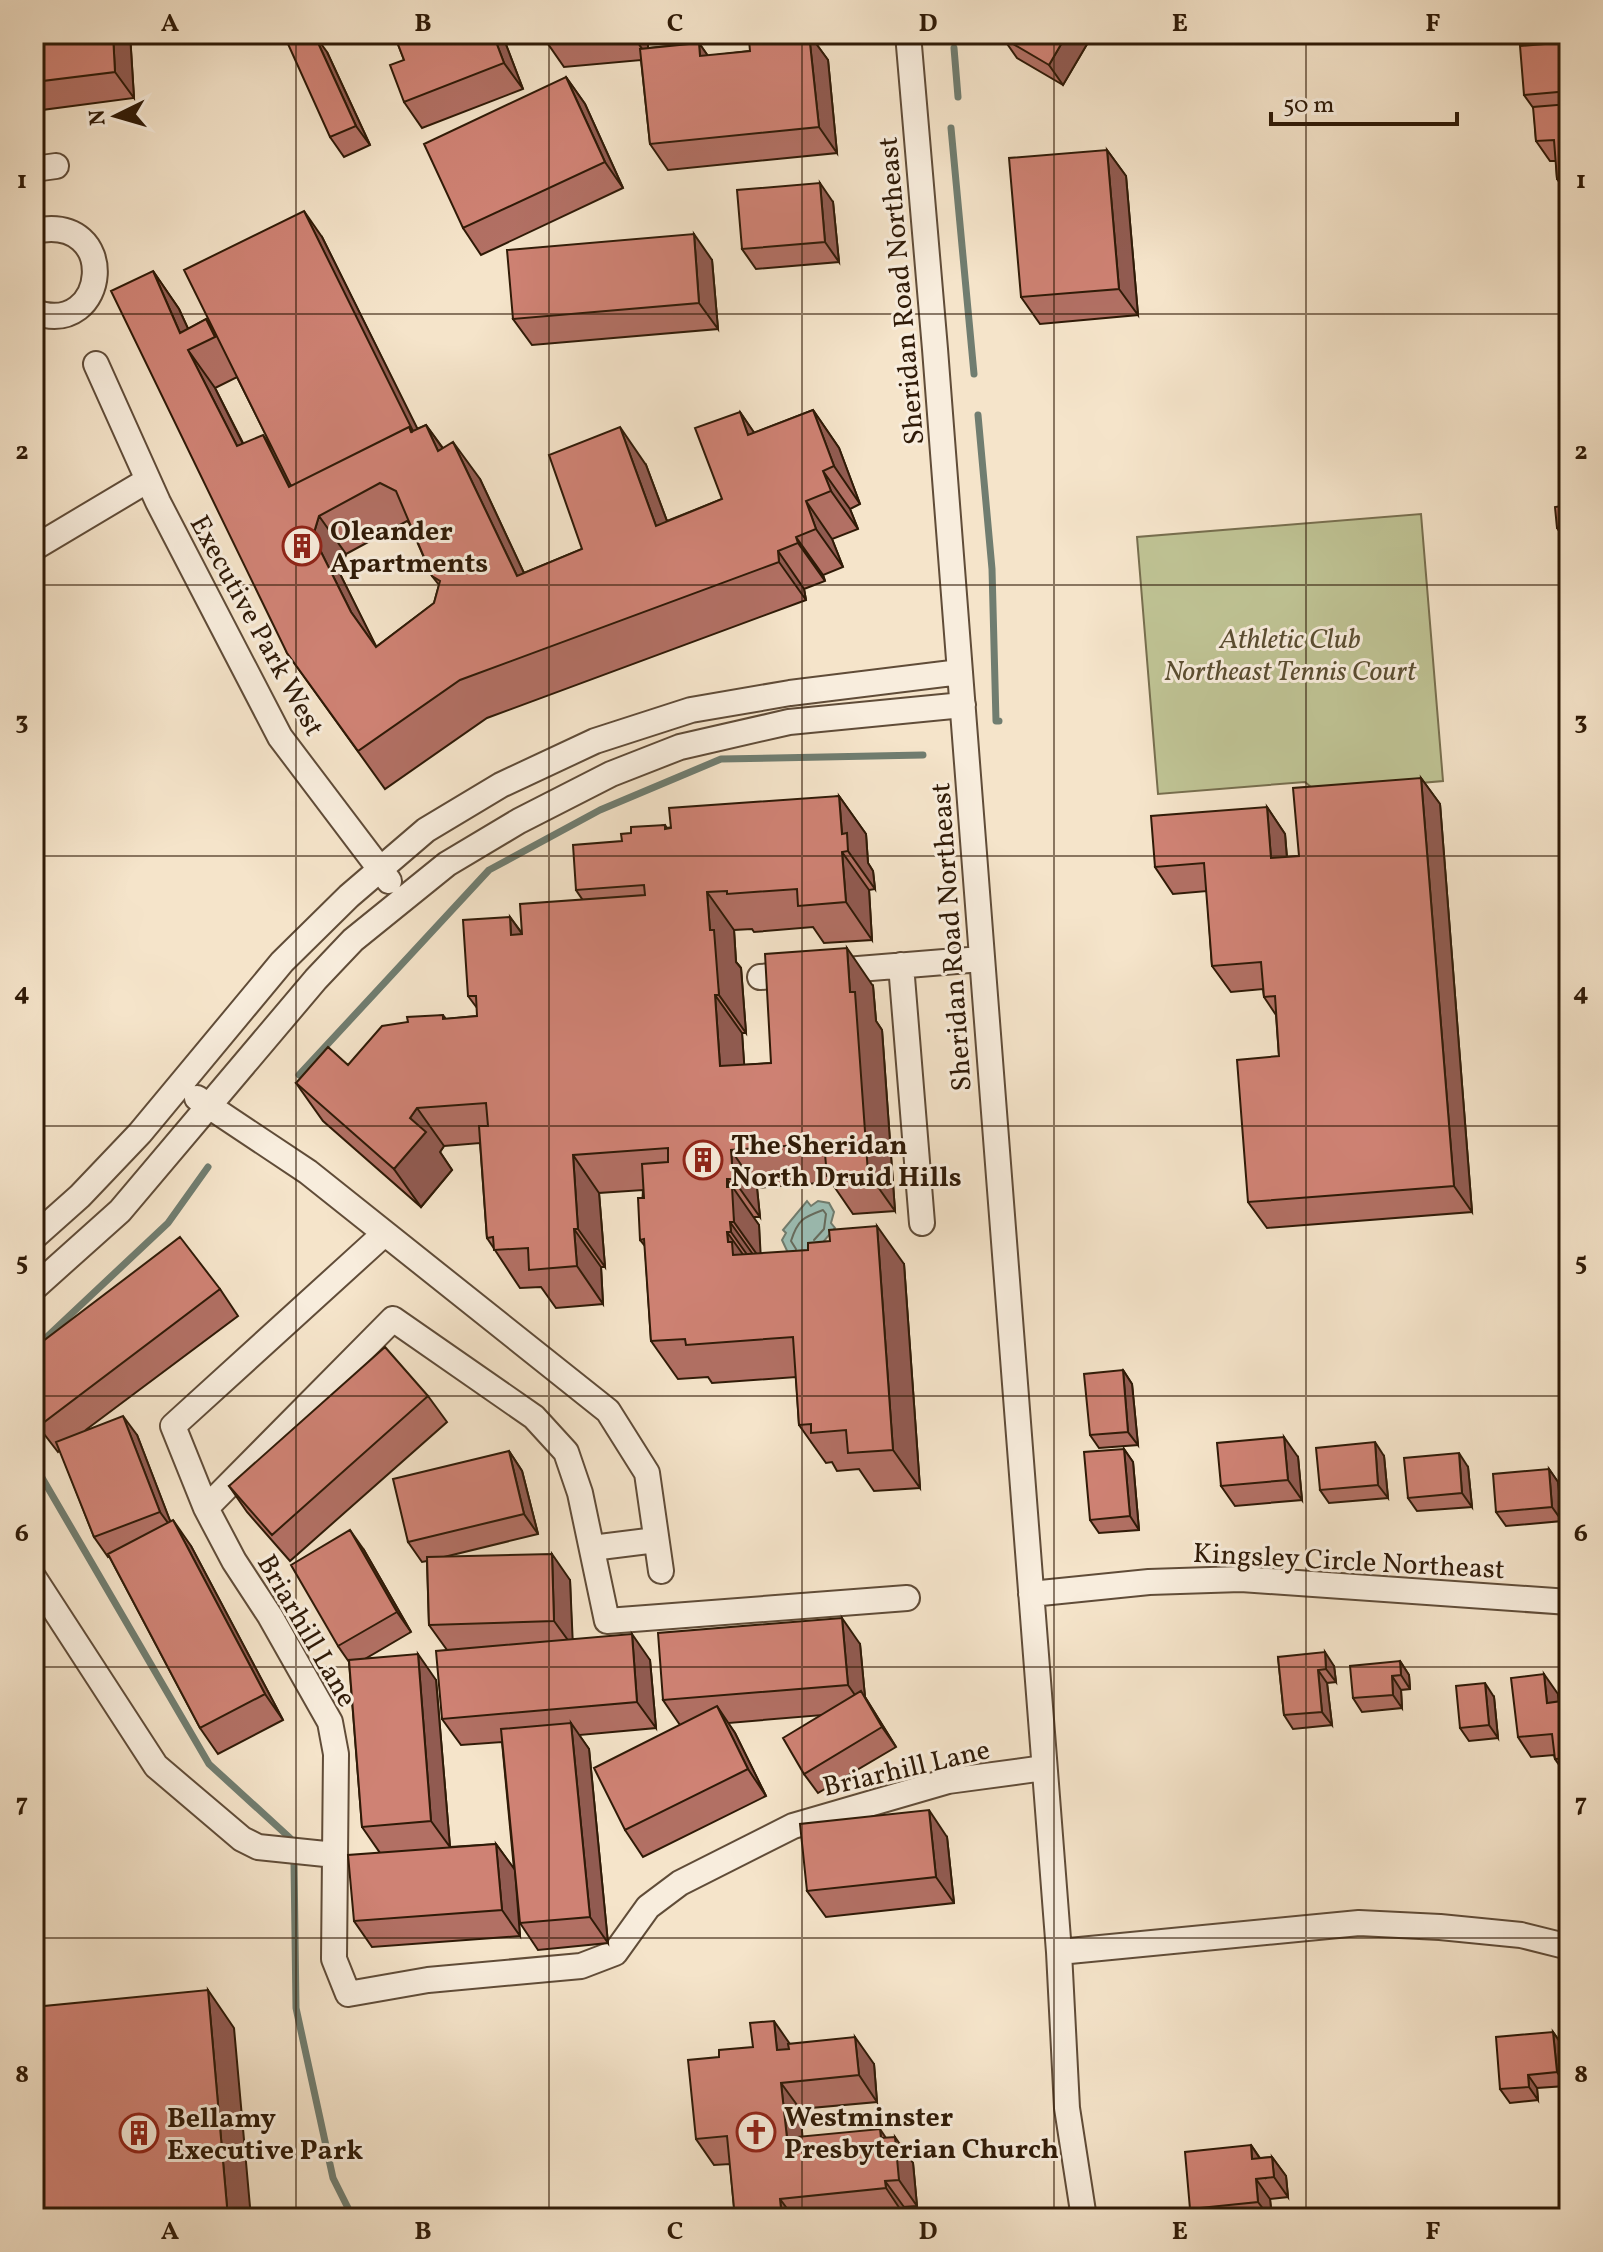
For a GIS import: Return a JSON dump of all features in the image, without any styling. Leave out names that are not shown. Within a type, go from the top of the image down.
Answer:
[{"type":"street","name":"Sheridan Road Northeast","points":[[908,34],[1059,1952],[1067,2108],[1084,2218]]},
{"type":"street","points":[[34,231],[63,229],[77,235],[88,246],[96,275],[93,289],[85,302],[73,311],[58,316],[34,312]]},
{"type":"street","name":"Executive Park West","points":[[96,364],[148,480],[280,737],[403,899]]},
{"type":"street","points":[[34,548],[148,480]]},
{"type":"street","points":[[34,1237],[80,1196],[181,1086],[282,962],[349,896],[426,830],[501,785],[595,741],[691,710],[790,693],[960,672]]},
{"type":"street","points":[[34,1288],[120,1211],[316,979],[353,940],[447,864],[519,821],[611,774],[680,747],[789,722],[963,705]]},
{"type":"street","points":[[760,977],[981,959]]},
{"type":"street","points":[[901,965],[922,1223]]},
{"type":"street","points":[[181,1086],[308,1172],[608,1411],[647,1473],[661,1571]]},
{"type":"street","name":"Briarhill Lane","points":[[384,1234],[173,1426],[206,1508],[234,1561],[270,1616],[330,1722],[336,1754],[334,1959],[348,1994],[428,1980],[581,1966],[615,1953],[648,1907],[680,1883],[793,1826],[948,1781],[1044,1768]]},
{"type":"street","points":[[206,1508],[393,1319],[534,1417],[566,1452],[580,1493],[607,1621],[907,1598]]},
{"type":"street","points":[[592,1548],[656,1540]]},
{"type":"street","points":[[34,1578],[156,1766],[242,1839],[258,1847],[335,1855]]},
{"type":"street","name":"Kingsley Circle Northeast","points":[[1031,1594],[1149,1582],[1241,1579],[1569,1602]]},
{"type":"street","points":[[1059,1952],[1359,1923],[1521,1935],[1569,1947]]},
{"type":"green space","name":"Athletic Club Northeast Tennis Court","points":[[1421,514],[1443,781],[1317,792],[1305,782],[1158,794],[1137,537]]},
{"type":"water","points":[[807,1201],[811,1206],[818,1201],[829,1203],[834,1212],[831,1223],[835,1228],[813,1254],[789,1255],[782,1240],[786,1233],[783,1230]]},
{"type":"building","points":[[34,34],[113,34],[115,72],[34,82]]},
{"type":"building","points":[[314,34],[356,126],[330,137],[288,44]]},
{"type":"building","points":[[394,34],[493,34],[504,63],[404,102],[390,65],[404,60]]},
{"type":"building","points":[[545,34],[618,34],[546,41]]},
{"type":"building","points":[[809,34],[819,127],[650,144],[640,49],[699,43],[700,56],[750,51],[749,40]]},
{"type":"building","points":[[1005,34],[1067,34],[1049,65],[1003,38]]},
{"type":"building","points":[[1569,42],[1569,91],[1524,95],[1520,46]]},
{"type":"building","points":[[566,77],[605,162],[463,228],[424,144]]},
{"type":"building","points":[[1569,104],[1569,178],[1557,179],[1554,140],[1536,141],[1533,107]]},
{"type":"building","points":[[1107,150],[1119,289],[1021,297],[1009,158]]},
{"type":"building","points":[[820,183],[825,242],[742,249],[737,190]]},
{"type":"building","points":[[1569,205],[1569,258],[1566,258],[1562,206]]},
{"type":"building","points":[[304,211],[413,431],[409,427],[291,486],[184,270]]},
{"type":"building","points":[[694,234],[699,303],[513,319],[507,250]]},
{"type":"building","name":"Oleander Apartments","points":[[153,271],[180,333],[206,319],[215,337],[188,350],[237,446],[263,435],[289,487],[409,427],[411,432],[426,425],[438,451],[453,442],[517,576],[582,549],[549,455],[620,427],[656,526],[722,499],[695,428],[740,412],[748,435],[813,410],[834,466],[823,471],[831,491],[806,501],[816,529],[796,537],[798,543],[778,551],[779,562],[460,680],[358,751],[287,653],[111,291]],"holes":[[[380,483],[396,491],[432,576],[440,581],[434,603],[376,647],[351,612],[313,536],[319,516]]]},
{"type":"building","points":[[1569,505],[1569,527],[1557,528],[1555,507]]},
{"type":"building","points":[[1421,778],[1454,1186],[1248,1202],[1237,1060],[1279,1056],[1275,996],[1264,997],[1261,962],[1212,966],[1204,863],[1155,867],[1151,816],[1267,807],[1271,858],[1299,856],[1293,788]]},
{"type":"building","name":"The Sheridan North Druid Hills","points":[[839,796],[842,834],[847,833],[848,851],[842,852],[846,902],[798,906],[797,889],[727,894],[727,891],[707,892],[710,930],[714,930],[719,995],[715,995],[720,1066],[771,1063],[765,954],[847,948],[850,992],[855,992],[868,1173],[827,1176],[824,1143],[731,1150],[733,1179],[727,1179],[727,1187],[732,1187],[734,1222],[730,1222],[731,1232],[727,1232],[733,1255],[808,1250],[808,1243],[830,1241],[829,1230],[877,1226],[893,1450],[848,1453],[846,1430],[811,1433],[811,1424],[799,1425],[793,1337],[686,1345],[685,1339],[651,1341],[638,1198],[644,1198],[642,1164],[668,1162],[668,1148],[573,1155],[577,1266],[529,1270],[528,1248],[494,1250],[493,1237],[487,1238],[479,1126],[488,1126],[486,1103],[417,1108],[410,1118],[426,1132],[394,1169],[296,1083],[328,1047],[348,1065],[382,1026],[408,1022],[407,1017],[443,1015],[443,1019],[477,1016],[476,996],[468,996],[463,920],[510,917],[511,935],[522,934],[520,904],[645,895],[644,885],[576,890],[573,845],[622,841],[621,834],[631,833],[631,827],[665,825],[665,829],[671,828],[669,808]]},
{"type":"building","points":[[180,1237],[220,1289],[39,1426],[34,1419],[34,1348]]},
{"type":"building","points":[[385,1347],[428,1396],[272,1535],[229,1486]]},
{"type":"building","points":[[1123,1370],[1128,1432],[1090,1435],[1084,1374]]},
{"type":"building","points":[[123,1416],[160,1512],[94,1537],[56,1442]]},
{"type":"building","points":[[1284,1437],[1288,1480],[1221,1486],[1217,1443]]},
{"type":"building","points":[[1375,1442],[1378,1485],[1320,1490],[1316,1448]]},
{"type":"building","points":[[1124,1449],[1130,1516],[1090,1520],[1084,1452]]},
{"type":"building","points":[[509,1451],[524,1514],[408,1542],[393,1479]]},
{"type":"building","points":[[1459,1453],[1462,1493],[1408,1498],[1404,1458]]},
{"type":"building","points":[[1549,1469],[1552,1507],[1496,1512],[1493,1474]]},
{"type":"building","points":[[173,1520],[265,1694],[200,1728],[108,1554]]},
{"type":"building","points":[[350,1530],[397,1612],[338,1646],[291,1565]]},
{"type":"building","points":[[552,1554],[554,1621],[429,1625],[427,1557]]},
{"type":"building","points":[[842,1618],[848,1685],[663,1700],[658,1633]]},
{"type":"building","points":[[632,1634],[637,1702],[442,1719],[436,1651]]},
{"type":"building","points":[[1325,1652],[1326,1669],[1318,1670],[1322,1712],[1284,1715],[1278,1657]]},
{"type":"building","points":[[418,1654],[431,1821],[362,1827],[349,1660]]},
{"type":"building","points":[[1400,1661],[1401,1675],[1392,1676],[1393,1695],[1353,1698],[1350,1666]]},
{"type":"building","points":[[1544,1674],[1547,1703],[1569,1700],[1569,1758],[1555,1759],[1552,1734],[1518,1737],[1511,1678]]},
{"type":"building","points":[[1485,1683],[1489,1725],[1460,1728],[1456,1686]]},
{"type":"building","points":[[861,1691],[882,1727],[804,1774],[783,1738]]},
{"type":"building","points":[[717,1706],[748,1769],[625,1830],[594,1768]]},
{"type":"building","points":[[571,1723],[590,1917],[520,1923],[501,1729]]},
{"type":"building","points":[[929,1810],[936,1877],[807,1891],[800,1824]]},
{"type":"building","points":[[496,1844],[502,1910],[354,1921],[348,1855]]},
{"type":"building","name":"Bellamy Executive Park","points":[[208,1990],[228,2218],[34,2218],[34,2007]]},
{"type":"building","points":[[774,2021],[777,2050],[789,2049],[788,2044],[855,2037],[859,2075],[781,2083],[787,2138],[880,2129],[881,2138],[895,2137],[899,2180],[885,2181],[886,2188],[780,2199],[782,2218],[735,2218],[727,2136],[696,2139],[688,2060],[719,2057],[719,2050],[753,2047],[750,2023]]},
{"type":"building","points":[[1553,2032],[1557,2072],[1528,2075],[1529,2087],[1500,2089],[1496,2037]]},
{"type":"building","points":[[1251,2145],[1252,2159],[1272,2157],[1274,2177],[1256,2179],[1258,2202],[1190,2209],[1185,2152]]},
{"type":"waterway","points":[[954,48],[958,97]]},
{"type":"waterway","points":[[951,128],[974,374]]},
{"type":"waterway","points":[[978,415],[992,569],[996,721],[999,721]]},
{"type":"waterway","points":[[299,1075],[489,870],[600,810],[721,759],[923,755]]},
{"type":"waterway","points":[[34,1349],[168,1223],[208,1167]]},
{"type":"waterway","points":[[34,1464],[209,1764],[290,1838]]},
{"type":"waterway","points":[[294,1863],[296,2008],[333,2178],[353,2218]]},
{"type":"place","name":"Oleander Apartments","points":[[302,546]]},
{"type":"place","name":"The Sheridan North Druid Hills","points":[[703,1160]]},
{"type":"place","name":"Westminster Presbyterian Church","points":[[756,2132]]},
{"type":"place","name":"Bellamy Executive Park","points":[[139,2133]]}]
